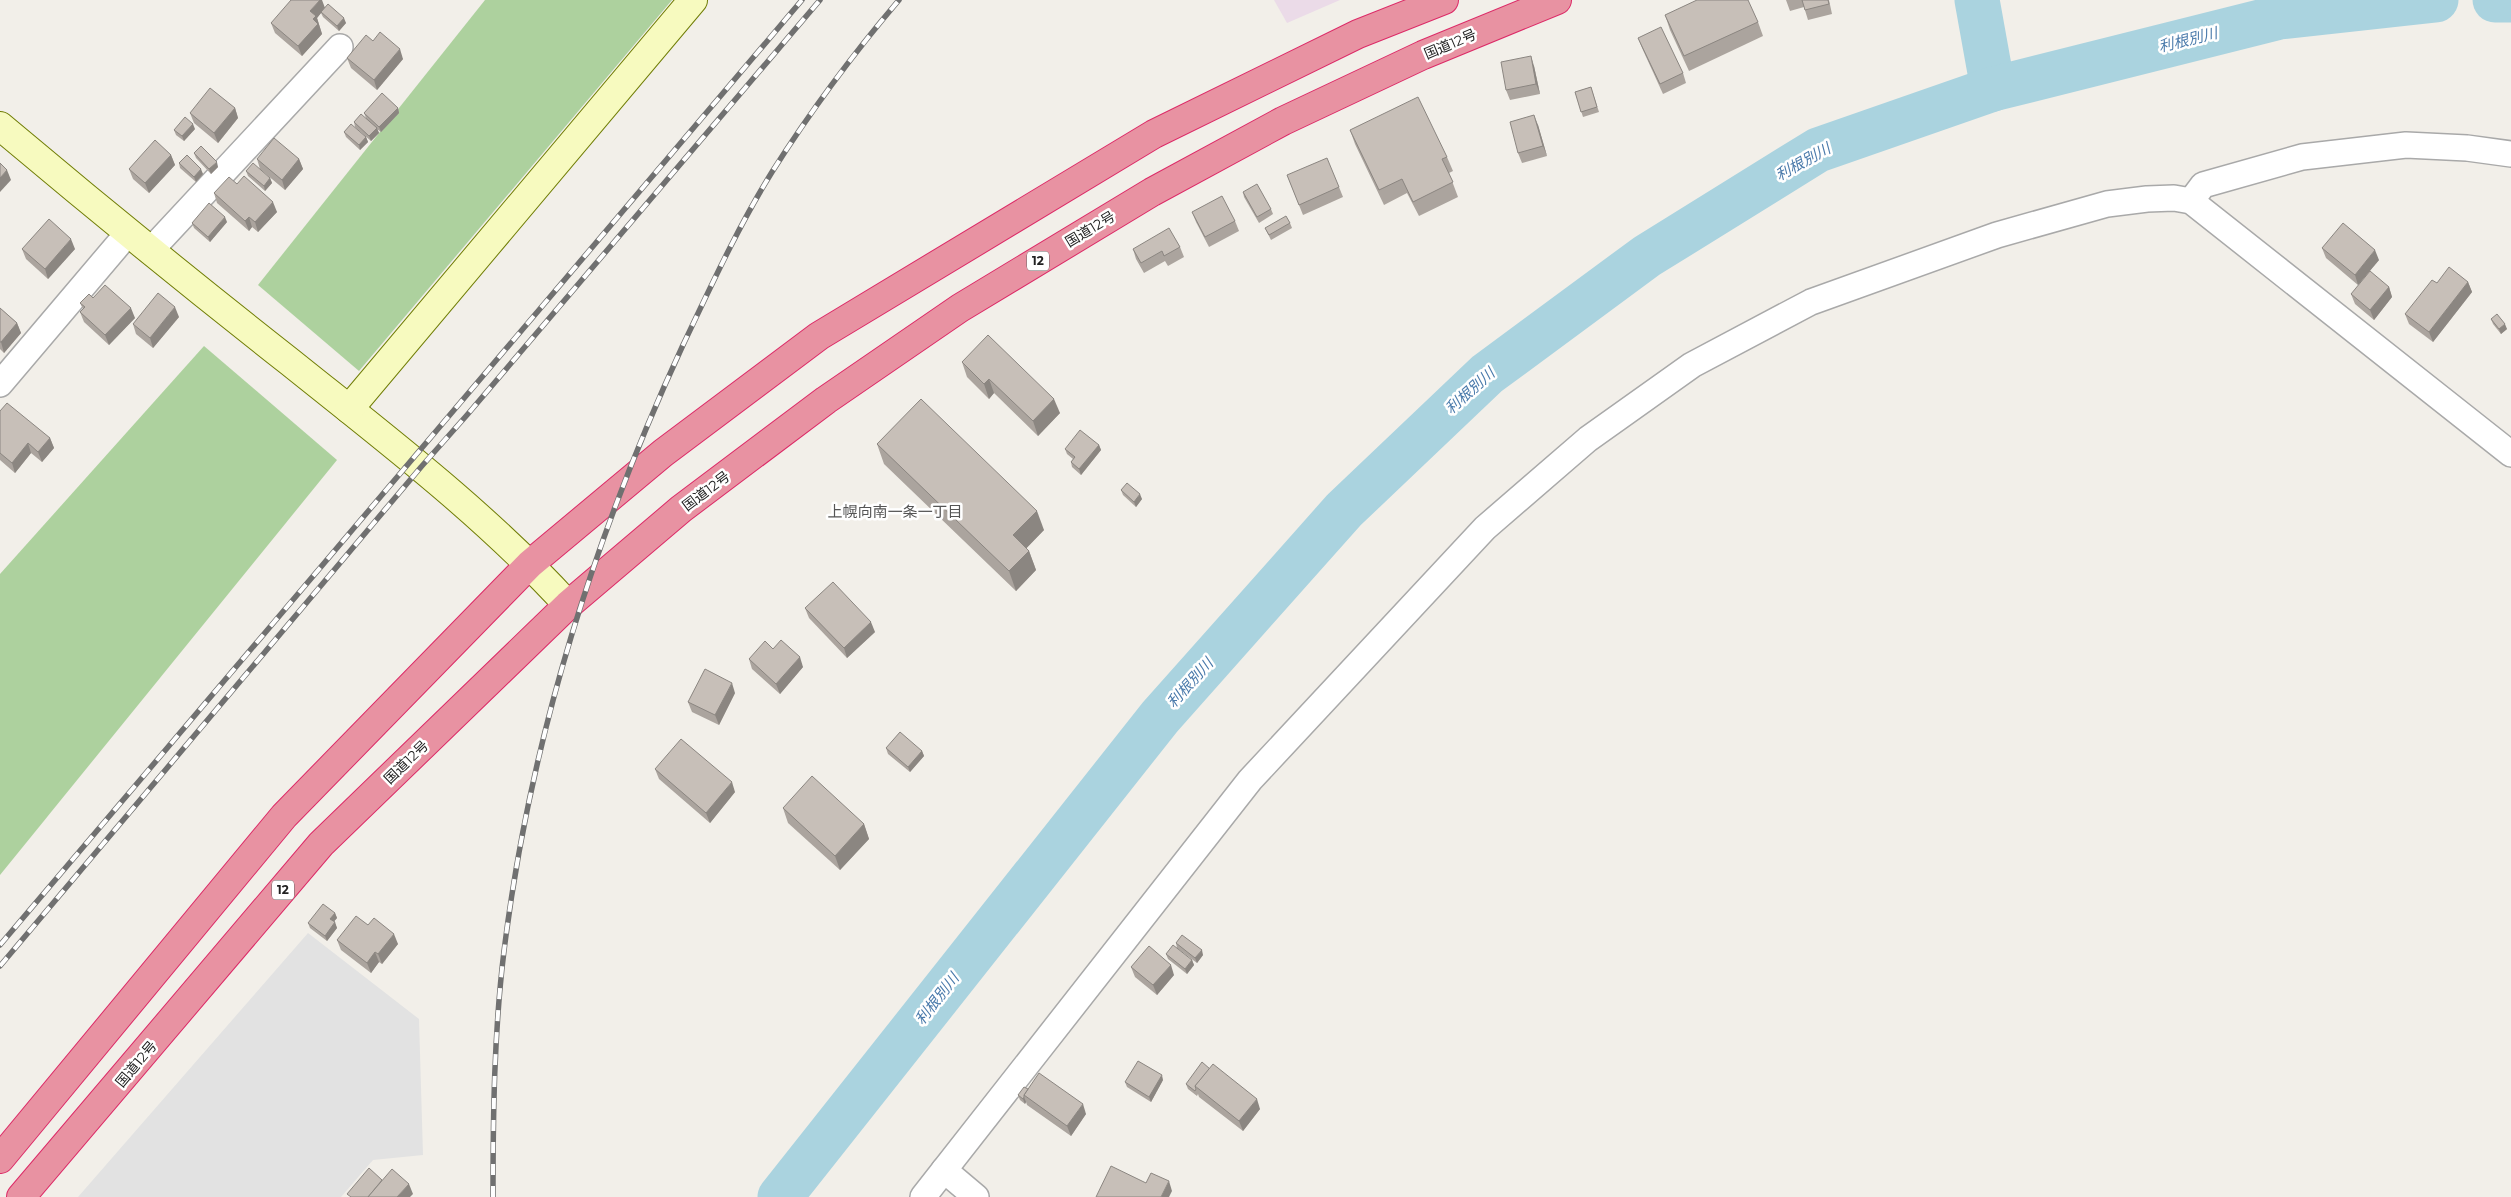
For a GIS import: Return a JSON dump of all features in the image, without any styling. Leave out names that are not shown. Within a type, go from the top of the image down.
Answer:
[{"type":"highway","points":[[0,1159],[284,816],[530,564],[663,453],[819,336],[1154,134],[1358,34],[1444,0]]},
{"type":"highway","name":"国道12号","points":[[21,1197],[322,844],[568,605],[681,509],[826,400],[968,303],[1152,192],[1283,121],[1423,55],[1557,0]]},
{"type":"street","points":[[349,409],[693,0]]},
{"type":"street","points":[[150,251],[340,47]]},
{"type":"street","points":[[0,126],[150,251],[421,467],[530,564],[568,605]]},
{"type":"street","points":[[2191,201],[2202,185],[2302,157],[2406,146],[2466,148],[2511,154]]},
{"type":"street","points":[[923,1197],[1250,780],[1485,528],[1588,439],[1692,365],[1811,302],[1997,235],[2108,204],[2174,198],[2191,201],[2511,454]]},
{"type":"street","points":[[0,384],[128,233]]},
{"type":"street","points":[[944,1170],[976,1197]]},
{"type":"shaded area","points":[[1274,0],[1340,0],[1287,23]]},
{"type":"shaded area","points":[[308,933],[419,1019],[423,1155],[373,1160],[341,1197],[78,1197]]},
{"type":"green space","points":[[485,0],[672,0],[359,371],[258,285]]},
{"type":"green space","points":[[204,346],[337,460],[0,875],[0,574]]},
{"type":"building","points":[[291,0],[320,0],[310,11],[316,16],[313,19],[318,24],[298,46],[271,23]]},
{"type":"building","points":[[1697,0],[1748,0],[1758,22],[1684,56],[1665,15]]},
{"type":"building","points":[[1802,0],[1828,0],[1829,4],[1805,10]]},
{"type":"building","points":[[328,4],[344,18],[337,26],[321,12]]},
{"type":"building","points":[[1661,27],[1683,73],[1660,84],[1638,38]]},
{"type":"building","points":[[380,32],[400,49],[374,80],[347,58],[366,35],[373,41]]},
{"type":"building","points":[[1531,56],[1536,84],[1506,90],[1501,62]]},
{"type":"building","points":[[1591,87],[1597,107],[1581,112],[1575,92]]},
{"type":"building","points":[[210,88],[235,108],[214,133],[190,113]]},
{"type":"building","points":[[382,93],[398,108],[379,127],[364,113]]},
{"type":"building","points":[[1418,97],[1447,157],[1442,159],[1453,182],[1413,202],[1402,179],[1379,190],[1350,130]]},
{"type":"building","points":[[361,114],[377,128],[369,136],[354,122]]},
{"type":"building","points":[[1534,115],[1543,146],[1518,153],[1510,122]]},
{"type":"building","points":[[185,117],[193,124],[182,136],[174,130]]},
{"type":"building","points":[[351,124],[366,137],[359,145],[344,132]]},
{"type":"building","points":[[274,138],[299,159],[282,180],[257,159]]},
{"type":"building","points":[[155,140],[171,155],[145,183],[129,169]]},
{"type":"building","points":[[201,146],[217,162],[209,169],[194,153]]},
{"type":"building","points":[[187,155],[201,169],[194,177],[179,163]]},
{"type":"building","points":[[1327,158],[1339,187],[1299,205],[1287,175]]},
{"type":"building","points":[[0,163],[7,170],[0,178]]},
{"type":"building","points":[[253,163],[270,178],[264,186],[246,171]]},
{"type":"building","points":[[244,176],[273,202],[255,222],[249,217],[245,221],[214,193],[229,177],[237,184]]},
{"type":"building","points":[[1257,184],[1271,209],[1257,217],[1243,192]]},
{"type":"building","points":[[1222,196],[1235,221],[1205,237],[1192,212]]},
{"type":"building","points":[[209,203],[225,217],[208,237],[192,223]]},
{"type":"building","points":[[1286,216],[1290,223],[1269,235],[1265,228]]},
{"type":"building","points":[[49,219],[71,239],[45,269],[22,249]]},
{"type":"building","points":[[2343,223],[2375,250],[2355,275],[2322,248]]},
{"type":"building","points":[[1169,228],[1180,247],[1164,256],[1162,251],[1141,263],[1133,249]]},
{"type":"building","points":[[2449,267],[2468,282],[2429,332],[2405,314],[2432,280],[2437,283]]},
{"type":"building","points":[[2370,271],[2389,287],[2370,310],[2351,294]]},
{"type":"building","points":[[105,285],[131,308],[105,335],[80,312],[85,307],[80,303],[89,294],[93,298]]},
{"type":"building","points":[[158,293],[175,307],[150,338],[133,324]]},
{"type":"building","points":[[0,308],[17,323],[1,342],[0,342]]},
{"type":"building","points":[[2497,314],[2505,324],[2499,329],[2491,319]]},
{"type":"building","points":[[988,335],[1054,399],[1033,421],[989,379],[984,384],[962,362]]},
{"type":"building","points":[[921,399],[1037,511],[1013,535],[1029,551],[1009,571],[877,444]]},
{"type":"building","points":[[7,403],[50,438],[38,452],[28,443],[12,463],[0,453],[0,411]]},
{"type":"building","points":[[1080,430],[1099,445],[1079,469],[1071,462],[1075,457],[1065,449]]},
{"type":"building","points":[[1127,483],[1140,494],[1134,502],[1121,490]]},
{"type":"building","points":[[833,582],[871,622],[844,648],[805,608]]},
{"type":"building","points":[[781,640],[800,657],[776,684],[749,659],[765,641],[773,649]]},
{"type":"building","points":[[705,669],[732,683],[715,715],[688,702]]},
{"type":"building","points":[[900,732],[922,751],[908,767],[886,748]]},
{"type":"building","points":[[681,739],[732,782],[706,813],[655,769]]},
{"type":"building","points":[[812,776],[864,824],[835,856],[783,808]]},
{"type":"building","points":[[323,904],[335,913],[330,919],[335,922],[325,936],[308,923]]},
{"type":"building","points":[[356,916],[368,925],[374,918],[394,934],[378,954],[375,952],[367,963],[337,940]]},
{"type":"building","points":[[1182,935],[1202,950],[1195,958],[1176,943]]},
{"type":"building","points":[[1173,945],[1192,960],[1185,969],[1166,954]]},
{"type":"building","points":[[1149,946],[1171,965],[1153,985],[1131,967]]},
{"type":"building","points":[[1138,1061],[1162,1075],[1149,1097],[1125,1082]]},
{"type":"building","points":[[1202,1062],[1210,1069],[1195,1086],[1195,1091],[1186,1084]]},
{"type":"building","points":[[1213,1064],[1257,1099],[1239,1121],[1195,1086]]},
{"type":"building","points":[[1039,1073],[1083,1104],[1067,1126],[1024,1095]]},
{"type":"building","points":[[1024,1087],[1028,1089],[1023,1099],[1018,1095]]},
{"type":"building","points":[[1111,1166],[1146,1183],[1151,1173],[1169,1181],[1161,1197],[1096,1197]]},
{"type":"building","points":[[369,1168],[382,1180],[368,1197],[351,1197],[347,1194]]},
{"type":"building","points":[[392,1169],[409,1184],[397,1197],[368,1197]]},
{"type":"waterway","points":[[1977,0],[1993,89]]},
{"type":"waterway","name":"利根別川","points":[[780,1197],[1160,717],[1344,510],[1487,374],[1647,256],[1818,150],[1993,89],[2280,17],[2436,0]]},
{"type":"waterway","name":"利根別川","points":[[2495,0],[2511,0]]},
{"type":"railway","points":[[0,945],[802,0]]},
{"type":"railway","points":[[0,966],[421,467],[820,0]]},
{"type":"railway","points":[[493,1197],[498,1012],[504,951],[516,873],[530,795],[549,718],[570,641],[594,566],[621,491],[651,418],[683,345],[748,214],[772,172],[817,105],[865,41],[899,0]]},
{"type":"district","name":"上幌向南一条一丁目","points":[[895,512]]}]
